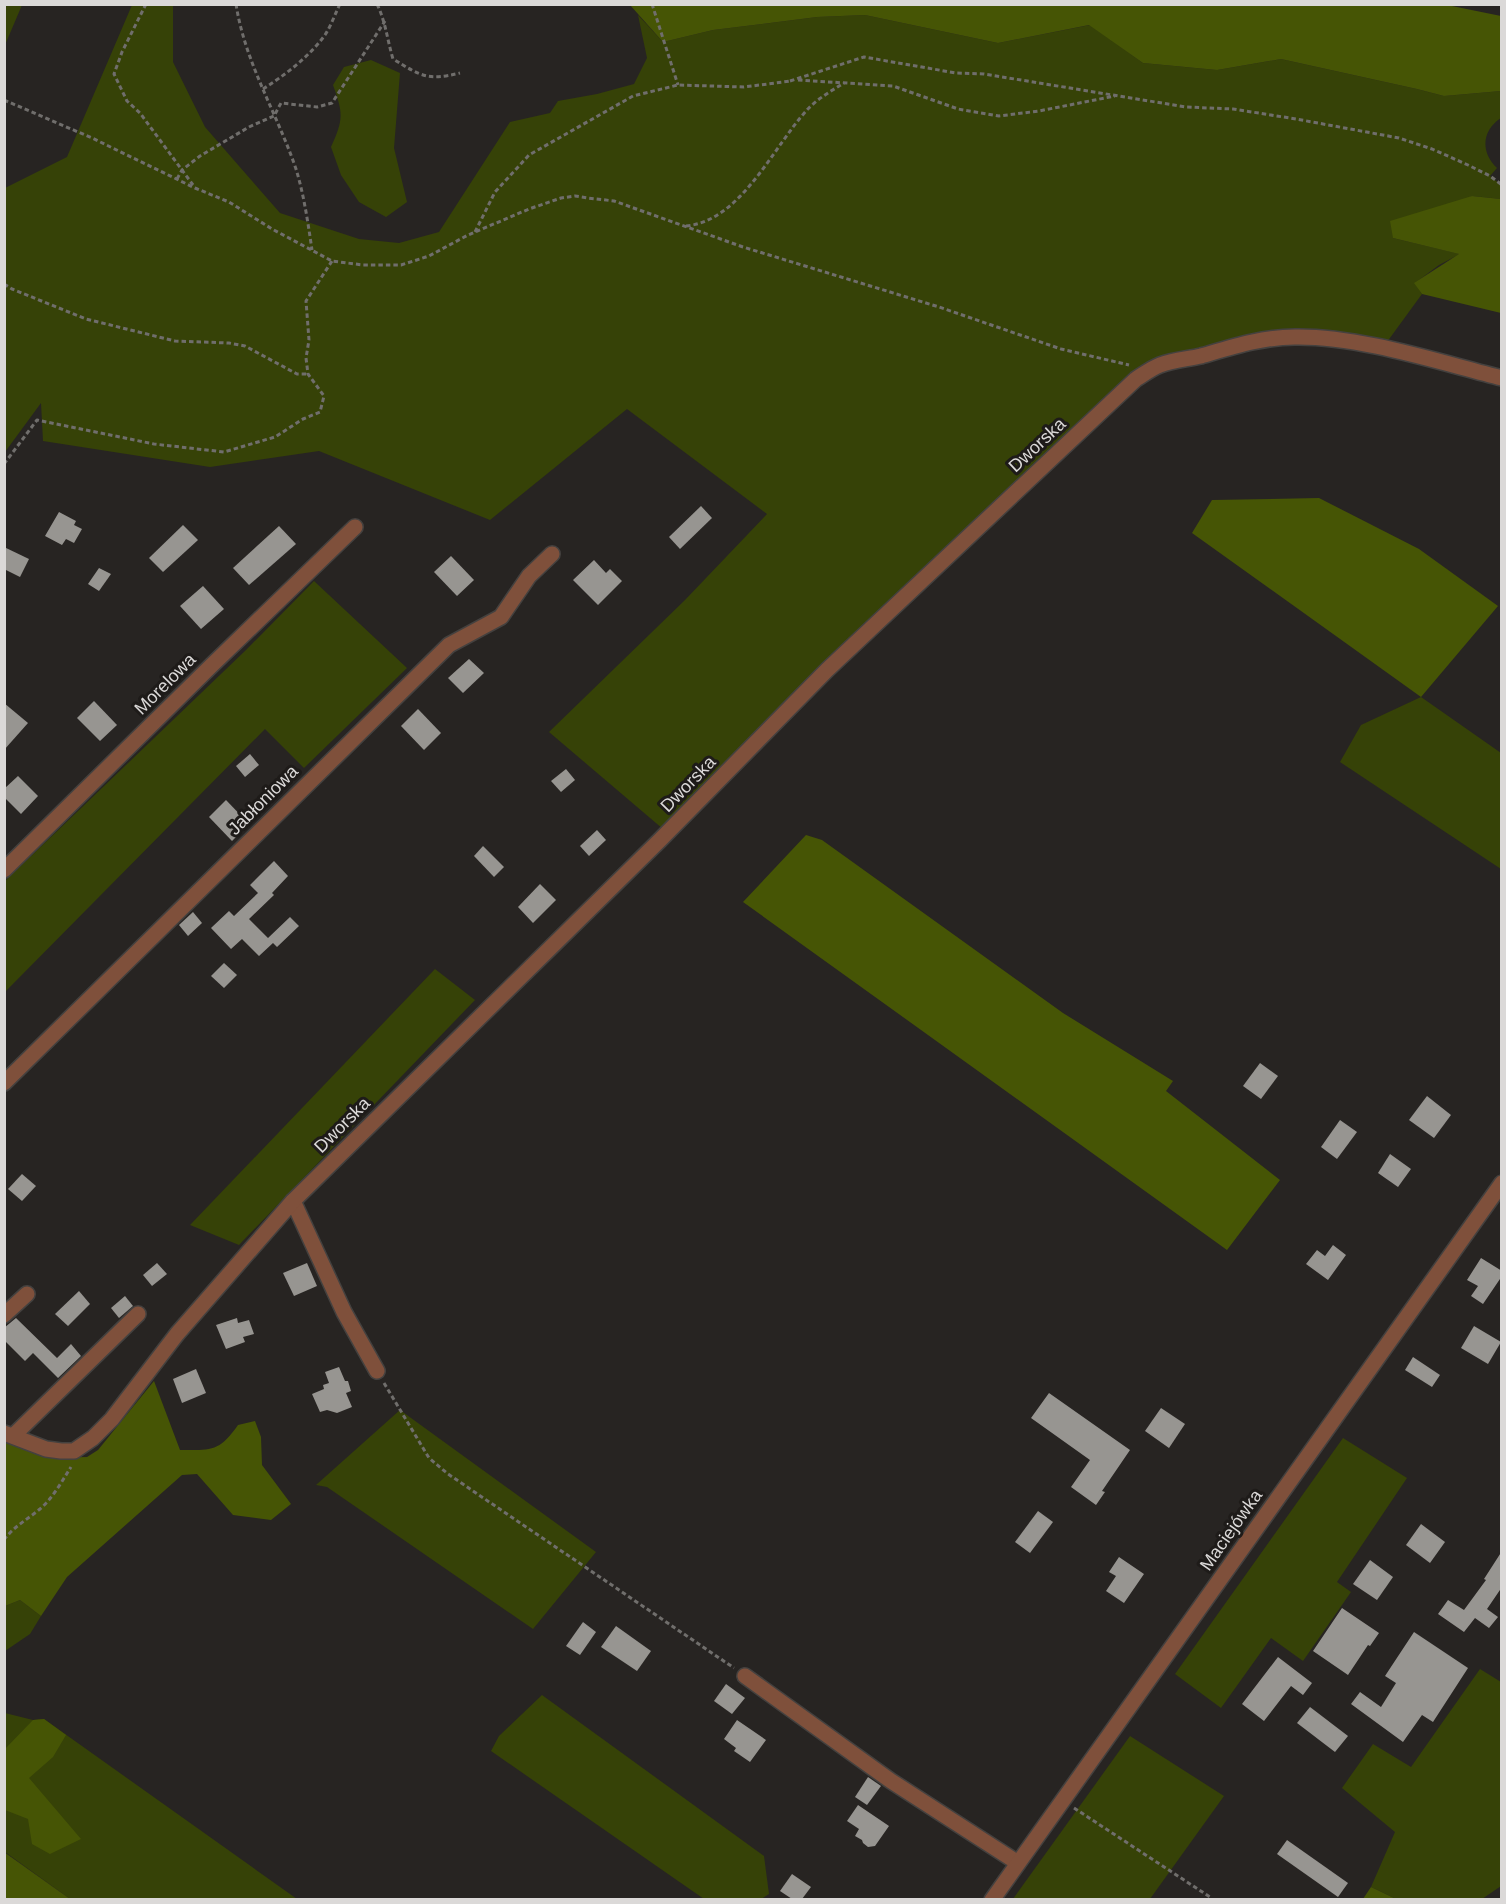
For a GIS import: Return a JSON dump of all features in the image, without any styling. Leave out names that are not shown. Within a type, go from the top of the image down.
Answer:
[{"type":"street","name":"Dworska","points":[[74,1451],[93,1438],[112,1419],[177,1334],[293,1201],[660,840],[827,670],[1137,379],[1160,365],[1260,340],[1295,337],[1327,339],[1384,348],[1502,378]]},
{"type":"street","name":"Morelowa","points":[[4,870],[355,527]]},
{"type":"street","name":"Jabłoniowa","points":[[4,1083],[449,645],[501,617],[529,576],[552,554]]},
{"type":"street","name":"Maciejówka","points":[[992,1899],[1502,1183]]},
{"type":"street","points":[[293,1201],[344,1312],[377,1371]]},
{"type":"street","points":[[4,1315],[27,1294]]},
{"type":"street","points":[[74,1451],[46,1449],[9,1435],[138,1314]]},
{"type":"street","points":[[745,1676],[891,1781],[1018,1863]]},
{"type":"path","points":[[146,4],[122,51],[114,74],[127,101],[140,113],[195,188]]},
{"type":"path","points":[[236,4],[251,64],[296,169],[305,204],[312,250]]},
{"type":"path","points":[[262,89],[303,59],[325,35],[340,4]]},
{"type":"path","points":[[377,4],[385,21],[393,59],[424,77],[444,77],[460,73]]},
{"type":"path","points":[[652,4],[678,85]]},
{"type":"path","points":[[177,179],[182,170],[200,156],[249,127],[274,116],[281,103],[317,107],[332,103],[385,21]]},
{"type":"path","points":[[790,81],[864,57],[1186,107],[1233,109],[1399,138],[1468,165],[1502,185]]},
{"type":"path","points":[[475,232],[495,192],[529,155],[633,96],[678,85],[744,87],[803,80],[893,86],[958,109],[999,116],[1119,96]]},
{"type":"path","points":[[683,226],[699,225],[722,213],[754,180],[808,109],[829,91],[846,83]]},
{"type":"path","points":[[4,100],[229,202],[272,229],[332,261],[363,265],[401,265],[429,256],[475,232],[528,209],[561,198],[575,196],[614,201],[810,269],[939,307],[1061,349],[1131,365]]},
{"type":"path","points":[[4,464],[37,420],[154,444],[224,452],[275,437],[303,419],[320,412],[324,396],[308,374],[306,358],[309,340],[306,301],[332,261]]},
{"type":"path","points":[[4,284],[86,319],[175,341],[229,343],[245,346],[297,374],[308,374]]},
{"type":"path","points":[[377,1371],[429,1458],[448,1474],[745,1676]]},
{"type":"path","points":[[4,1540],[41,1508],[53,1494],[70,1467],[74,1451]]},
{"type":"path","points":[[1064,1800],[1210,1897]]},
{"type":"green space","points":[[4,5],[22,5],[5,45]]},
{"type":"green space","points":[[132,5],[173,5],[173,62],[205,127],[280,213],[359,239],[399,243],[439,232],[510,122],[550,113],[558,101],[634,84],[647,58],[638,15],[663,42],[713,30],[817,17],[865,15],[998,43],[1090,25],[1143,63],[1217,70],[1281,59],[1444,96],[1501,91],[1501,118],[1487,135],[1486,148],[1497,168],[1490,176],[1501,185],[1501,199],[1472,196],[1393,238],[1460,254],[1439,265],[1415,283],[1422,294],[1387,342],[1318,332],[1138,369],[663,829],[549,732],[685,600],[767,514],[627,409],[490,520],[319,451],[210,467],[43,441],[41,403],[5,452],[5,188],[67,157]]},
{"type":"green space","points":[[630,5],[1447,5],[1501,16],[1501,91],[1444,96],[1281,59],[1217,70],[1143,63],[1089,25],[998,43],[865,15],[817,17],[713,30],[663,42]]},
{"type":"green space","points":[[371,60],[400,73],[394,148],[407,202],[386,217],[359,202],[341,175],[331,147],[341,116],[333,85],[344,67]]},
{"type":"green space","points":[[1472,196],[1501,199],[1501,313],[1422,294],[1414,283],[1459,254],[1393,238],[1390,221]]},
{"type":"green space","points":[[1319,498],[1419,549],[1498,606],[1421,697],[1192,533],[1212,500]]},
{"type":"green space","points":[[314,581],[407,668],[304,768],[265,729],[5,992],[5,881],[246,650]]},
{"type":"green space","points":[[1421,697],[1501,753],[1501,869],[1340,762],[1361,725]]},
{"type":"green space","points":[[806,835],[822,840],[1063,1013],[1173,1081],[1166,1091],[1280,1180],[1227,1250],[743,902]]},
{"type":"green space","points":[[435,969],[475,1000],[239,1245],[190,1225]]},
{"type":"green space","points":[[154,1381],[180,1450],[214,1448],[220,1445],[238,1425],[255,1421],[261,1437],[262,1465],[291,1504],[271,1520],[233,1515],[197,1474],[182,1475],[67,1577],[41,1616],[20,1600],[5,1606],[5,1439],[51,1458],[87,1457],[98,1450]]},
{"type":"green space","points":[[400,1410],[596,1552],[533,1629],[327,1487],[316,1485]]},
{"type":"green space","points":[[1343,1438],[1407,1478],[1337,1582],[1351,1592],[1303,1661],[1271,1638],[1221,1708],[1175,1674]]},
{"type":"green space","points":[[20,1600],[41,1616],[30,1634],[5,1651],[5,1606]]},
{"type":"green space","points":[[1480,1669],[1501,1682],[1501,1886],[1482,1899],[1396,1899],[1371,1887],[1395,1832],[1342,1788],[1373,1744],[1411,1767]]},
{"type":"green space","points":[[542,1695],[764,1856],[769,1894],[761,1899],[704,1899],[491,1751],[499,1736]]},
{"type":"green space","points":[[5,1713],[33,1720],[44,1719],[297,1899],[70,1899],[5,1852]]},
{"type":"green space","points":[[44,1719],[66,1735],[53,1757],[29,1778],[81,1839],[50,1854],[32,1844],[28,1819],[5,1810],[5,1749],[33,1720]]},
{"type":"green space","points":[[1130,1736],[1224,1796],[1150,1899],[1013,1899]]},
{"type":"green space","points":[[4,1852],[70,1899],[5,1899]]},
{"type":"green space","points":[[1371,1887],[1396,1899],[1363,1899]]},
{"type":"building","points":[[701,506],[712,518],[680,549],[669,537]]},
{"type":"building","points":[[59,512],[76,521],[74,525],[82,529],[74,543],[66,539],[62,545],[45,536]]},
{"type":"building","points":[[183,525],[198,540],[163,572],[149,558]]},
{"type":"building","points":[[279,526],[296,544],[249,585],[233,568]]},
{"type":"building","points":[[4,547],[29,559],[20,577],[4,569]]},
{"type":"building","points":[[451,556],[474,580],[457,596],[434,572]]},
{"type":"building","points":[[594,560],[606,573],[610,569],[622,581],[598,605],[573,580]]},
{"type":"building","points":[[99,568],[111,574],[99,591],[88,584]]},
{"type":"building","points":[[203,586],[224,609],[201,629],[180,606]]},
{"type":"building","points":[[469,659],[484,673],[463,693],[448,678]]},
{"type":"building","points":[[94,701],[117,725],[100,741],[77,718]]},
{"type":"building","points":[[4,703],[28,723],[4,750]]},
{"type":"building","points":[[418,709],[441,733],[424,750],[401,726]]},
{"type":"building","points":[[250,754],[259,765],[245,777],[236,766]]},
{"type":"building","points":[[566,769],[575,780],[561,792],[551,781]]},
{"type":"building","points":[[18,776],[38,796],[21,814],[4,797],[4,789]]},
{"type":"building","points":[[226,800],[249,824],[232,841],[209,817]]},
{"type":"building","points":[[597,830],[606,840],[589,856],[580,846]]},
{"type":"building","points":[[483,846],[504,867],[494,877],[474,856]]},
{"type":"building","points":[[274,861],[288,876],[272,893],[274,895],[249,919],[268,938],[290,917],[299,926],[277,947],[273,943],[259,956],[242,939],[231,949],[211,928],[229,911],[234,916],[258,893],[250,885]]},
{"type":"building","points":[[540,884],[556,900],[533,923],[518,907]]},
{"type":"building","points":[[193,912],[202,923],[188,936],[179,925]]},
{"type":"building","points":[[224,963],[237,975],[224,988],[211,976]]},
{"type":"building","points":[[1260,1063],[1278,1076],[1261,1099],[1243,1086]]},
{"type":"building","points":[[1427,1096],[1451,1115],[1434,1138],[1409,1120]]},
{"type":"building","points":[[1340,1120],[1357,1132],[1337,1159],[1321,1147]]},
{"type":"building","points":[[1390,1154],[1411,1169],[1398,1187],[1378,1173]]},
{"type":"building","points":[[22,1174],[36,1186],[22,1201],[8,1189]]},
{"type":"building","points":[[1333,1245],[1346,1255],[1328,1280],[1306,1264],[1317,1250],[1325,1256]]},
{"type":"building","points":[[1481,1258],[1502,1271],[1502,1276],[1483,1304],[1471,1296],[1478,1286],[1467,1280]]},
{"type":"building","points":[[157,1263],[167,1274],[152,1286],[143,1275]]},
{"type":"building","points":[[307,1263],[317,1286],[294,1296],[283,1273]]},
{"type":"building","points":[[79,1291],[90,1304],[68,1326],[55,1314]]},
{"type":"building","points":[[125,1296],[133,1306],[119,1318],[111,1308]]},
{"type":"building","points":[[16,1318],[57,1358],[71,1344],[81,1356],[58,1378],[33,1353],[25,1361],[4,1340],[4,1328]]},
{"type":"building","points":[[237,1318],[238,1323],[249,1320],[254,1334],[243,1337],[245,1342],[226,1349],[216,1325]]},
{"type":"building","points":[[1474,1326],[1501,1342],[1488,1364],[1461,1348]]},
{"type":"building","points":[[1413,1357],[1440,1375],[1432,1387],[1405,1370]]},
{"type":"building","points":[[339,1367],[345,1381],[348,1381],[351,1391],[346,1393],[352,1407],[337,1413],[327,1410],[320,1412],[312,1394],[324,1389],[323,1385],[329,1383],[325,1372]]},
{"type":"building","points":[[196,1369],[206,1393],[182,1403],[173,1379]]},
{"type":"building","points":[[1049,1393],[1130,1450],[1102,1491],[1105,1492],[1096,1505],[1071,1487],[1090,1460],[1031,1418]]},
{"type":"building","points":[[1161,1408],[1185,1424],[1169,1448],[1145,1431]]},
{"type":"building","points":[[1038,1511],[1053,1522],[1030,1553],[1015,1542]]},
{"type":"building","points":[[1421,1524],[1445,1542],[1430,1563],[1406,1545]]},
{"type":"building","points":[[1502,1551],[1502,1587],[1487,1609],[1498,1617],[1489,1628],[1475,1618],[1464,1632],[1438,1614],[1448,1600],[1464,1610],[1486,1580],[1484,1579]]},
{"type":"building","points":[[1119,1557],[1144,1574],[1124,1603],[1106,1591],[1116,1576],[1109,1572]]},
{"type":"building","points":[[1370,1560],[1393,1577],[1377,1600],[1353,1584]]},
{"type":"building","points":[[1342,1608],[1379,1633],[1348,1675],[1313,1651]]},
{"type":"building","points":[[583,1622],[596,1632],[580,1655],[566,1646]]},
{"type":"building","points":[[616,1626],[651,1651],[637,1671],[601,1647]]},
{"type":"building","points":[[1414,1632],[1468,1668],[1433,1722],[1422,1715],[1403,1742],[1351,1704],[1360,1692],[1381,1707],[1396,1683],[1385,1676]]},
{"type":"building","points":[[1278,1657],[1312,1683],[1303,1695],[1291,1686],[1264,1721],[1242,1704]]},
{"type":"building","points":[[726,1684],[745,1698],[732,1714],[714,1701]]},
{"type":"building","points":[[1310,1707],[1348,1736],[1335,1752],[1297,1723]]},
{"type":"building","points":[[737,1720],[766,1740],[750,1762],[734,1751],[736,1748],[724,1739]]},
{"type":"building","points":[[868,1777],[881,1786],[867,1805],[855,1797]]},
{"type":"building","points":[[858,1805],[889,1826],[875,1846],[868,1847],[855,1836],[859,1829],[847,1821]]},
{"type":"building","points":[[1287,1840],[1348,1883],[1338,1897],[1277,1854]]},
{"type":"building","points":[[792,1874],[811,1887],[802,1899],[792,1899],[780,1891]]}]
